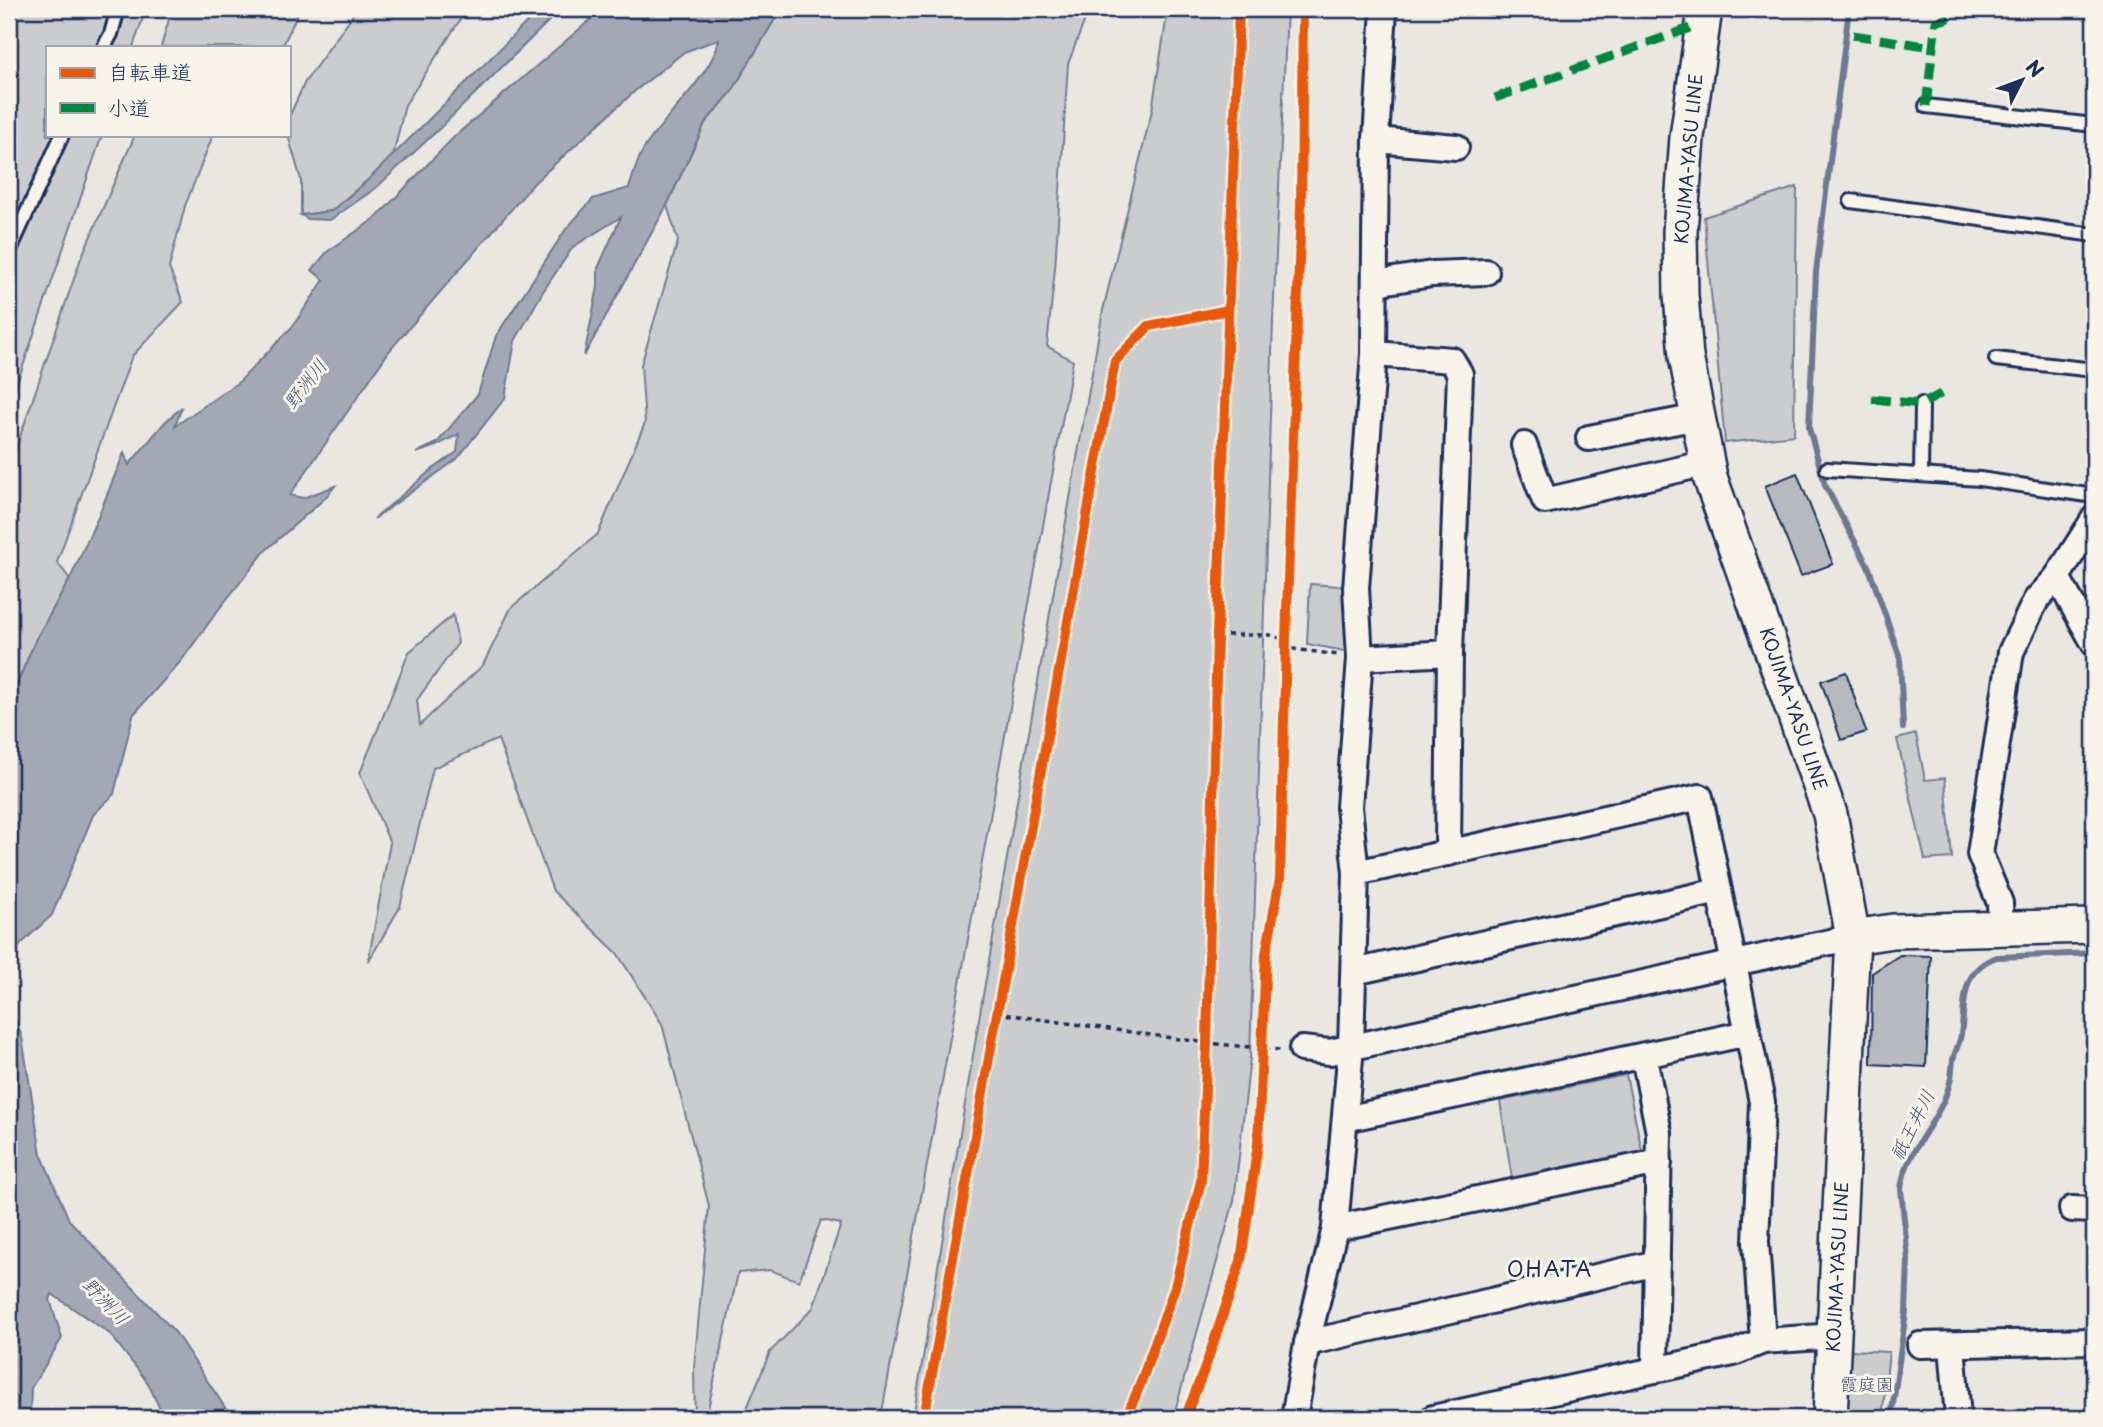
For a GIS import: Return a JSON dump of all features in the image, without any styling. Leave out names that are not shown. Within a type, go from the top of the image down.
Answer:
[{"type":"main road","name":"KOJIMA-YASU LINE","points":[[1705,9],[1687,137],[1680,232],[1686,357],[1710,477],[1830,814],[1853,937],[1830,1418]]},
{"type":"main road","points":[[1853,937],[1893,931],[2094,926]]},
{"type":"street","points":[[1294,1418],[1307,1343],[1335,1228],[1352,1047],[1356,873],[1349,807],[1360,658],[1356,588],[1374,354],[1376,140],[1384,9]]},
{"type":"street","points":[[1376,140],[1456,147]]},
{"type":"street","points":[[1375,283],[1432,274],[1486,272]]},
{"type":"street","points":[[1374,354],[1452,360],[1460,374],[1450,653],[1448,853]]},
{"type":"street","points":[[1589,438],[1698,417]]},
{"type":"street","points":[[1524,444],[1545,501],[1707,463]]},
{"type":"street","points":[[2001,928],[2000,903],[1980,854],[2011,652],[2036,600],[2057,577],[2094,519]]},
{"type":"street","points":[[2057,577],[2094,643]]},
{"type":"street","points":[[1360,658],[1450,653]]},
{"type":"street","points":[[1356,873],[1700,797],[1762,1102],[1756,1242],[1763,1341]]},
{"type":"street","points":[[1354,972],[1719,891]]},
{"type":"street","points":[[1294,1050],[1330,1052],[1853,937]]},
{"type":"street","points":[[1345,1119],[1748,1033]]},
{"type":"street","points":[[1644,1056],[1659,1133],[1655,1370]]},
{"type":"street","points":[[1335,1228],[1659,1161]]},
{"type":"street","points":[[1307,1343],[1657,1263]]},
{"type":"street","points":[[1434,1418],[1733,1353],[1763,1341],[1835,1336]]},
{"type":"street","points":[[1920,1345],[2094,1341]]},
{"type":"street","points":[[1952,1345],[1958,1418]]},
{"type":"lane","points":[[105,46],[118,9]]},
{"type":"lane","points":[[1926,106],[2094,125]]},
{"type":"lane","points":[[9,252],[62,136]]},
{"type":"lane","points":[[1851,201],[2094,235]]},
{"type":"lane","points":[[1996,359],[2094,370]]},
{"type":"lane","points":[[1921,475],[1923,404]]},
{"type":"lane","points":[[1827,469],[1980,479],[2094,496]]},
{"type":"path","points":[[1227,324],[1228,297]]},
{"type":"path","points":[[924,1418],[1115,361],[1149,326],[1228,310]]},
{"type":"path","points":[[1217,621],[1217,648]]},
{"type":"path","points":[[1286,627],[1286,654]]},
{"type":"path","points":[[1217,635],[1270,635],[1286,640],[1293,649],[1360,658]]},
{"type":"path","points":[[998,1013],[1207,1043],[1294,1050]]},
{"type":"path","points":[[1206,1056],[1207,1029]]},
{"type":"path","points":[[1263,1062],[1264,1035]]},
{"type":"green space","points":[[9,9],[146,9],[133,46],[46,46],[46,136],[102,136],[9,407]]},
{"type":"green space","points":[[172,9],[300,9],[282,46],[161,46]]},
{"type":"green space","points":[[357,9],[467,9],[405,105],[393,156],[331,211],[301,215],[301,180],[288,136],[290,115],[305,82]]},
{"type":"green space","points":[[781,9],[1089,9],[1068,64],[1055,269],[1047,346],[1073,361],[881,1418],[743,1418],[770,1352],[813,1308],[841,1224],[821,1220],[799,1281],[770,1270],[738,1273],[706,1418],[695,1418],[694,1368],[709,1206],[662,1024],[617,953],[553,891],[498,739],[433,768],[400,907],[368,962],[390,843],[360,773],[409,652],[453,615],[458,643],[417,700],[420,725],[483,665],[511,608],[598,534],[645,423],[641,365],[678,241],[667,205],[705,123],[731,93]]},
{"type":"green space","points":[[1168,9],[1287,9],[1273,321],[1250,1057],[1234,1201],[1173,1418],[913,1418],[982,1001],[1103,310],[1152,110]]},
{"type":"green space","points":[[135,136],[213,136],[185,206],[169,268],[183,302],[132,356],[57,562],[70,579],[36,639],[9,703],[9,469],[81,258]]},
{"type":"green space","points":[[1797,187],[1794,435],[1725,443],[1704,217]]},
{"type":"green space","points":[[1310,584],[1354,587],[1350,652],[1307,644]]},
{"type":"green space","points":[[1916,734],[1925,780],[1945,778],[1952,858],[1925,860],[1897,739]]},
{"type":"green space","points":[[1626,1075],[1643,1156],[1512,1179],[1500,1101]]},
{"type":"green space","name":"霞庭園","points":[[1850,1350],[1889,1352],[1882,1418],[1845,1418]]},
{"type":"water","points":[[540,9],[561,9],[376,188],[330,220],[308,219],[301,215],[332,211],[369,179]]},
{"type":"water","name":"野洲川","points":[[603,9],[781,9],[731,93],[705,123],[667,205],[584,356],[598,287],[598,268],[621,217],[573,247],[542,293],[515,341],[505,398],[457,459],[374,519],[457,452],[459,434],[416,453],[437,443],[478,394],[496,336],[566,229],[593,199],[629,188],[642,151],[708,66],[719,39],[684,52],[635,91],[535,182],[390,350],[290,495],[303,498],[335,486],[266,550],[181,661],[133,715],[114,794],[93,815],[52,915],[21,944],[9,966],[9,703],[36,639],[70,579],[124,453],[129,465],[165,422],[182,407],[175,426],[240,381],[292,327],[324,280],[312,270],[327,252],[377,217],[456,135]]},
{"type":"water","name":"野洲川","points":[[9,1004],[22,1037],[41,1154],[69,1220],[175,1332],[232,1418],[164,1418],[148,1383],[110,1334],[52,1294],[50,1300],[62,1338],[31,1388],[30,1418],[9,1418]]},
{"type":"building","points":[[1797,473],[1833,564],[1801,576],[1765,486]]},
{"type":"building","points":[[1846,672],[1866,732],[1841,740],[1821,681]]},
{"type":"building","points":[[1900,955],[1931,956],[1926,1067],[1871,1064],[1872,973]]},
{"type":"waterway","points":[[1849,9],[1816,272],[1809,428],[1825,485],[1869,568],[1900,658],[1903,728]]},
{"type":"waterway","name":"祇王井川","points":[[1891,1418],[1906,1312],[1908,1260],[1901,1189],[1909,1161],[1939,1110],[1951,1079],[1970,979],[1976,970],[1997,957],[2094,953]]},
{"type":"marked path","points":[[1926,106],[1936,22],[1959,15],[1961,9]]},
{"type":"marked path","points":[[1495,98],[1690,28]]},
{"type":"marked path","points":[[1853,35],[1933,47]]},
{"type":"marked path","points":[[1872,399],[1922,404],[1946,391]]},
{"type":"cycle path","points":[[1126,1418],[1175,1287],[1201,1181],[1239,9]]},
{"type":"cycle path","points":[[1185,1418],[1241,1261],[1258,1144],[1266,954],[1280,879],[1301,206],[1303,9]]},
{"type":"cycle path","points":[[924,1418],[1115,361],[1149,326],[1228,310]]},
{"type":"district","name":"OHATA","points":[[1550,1270]]}]
